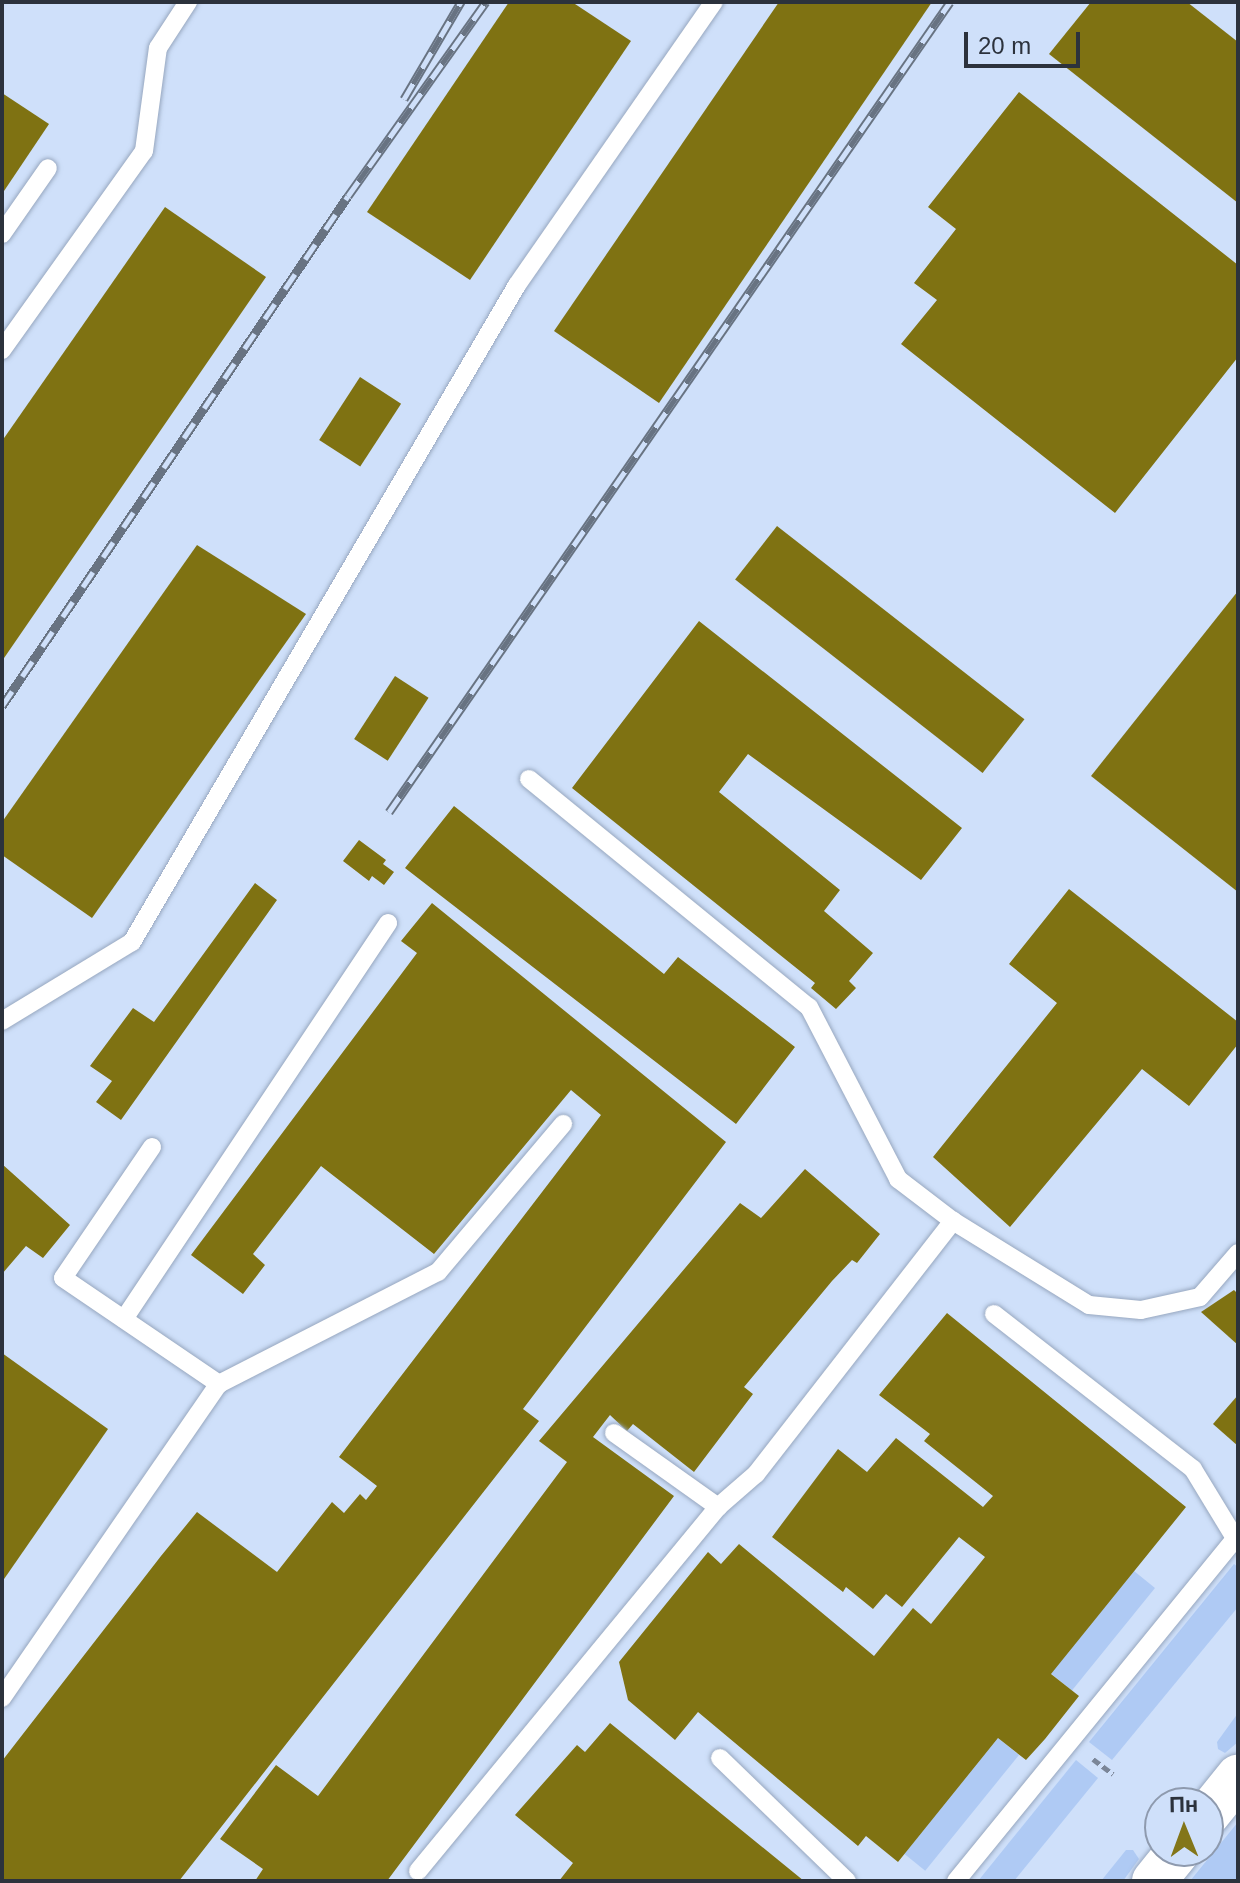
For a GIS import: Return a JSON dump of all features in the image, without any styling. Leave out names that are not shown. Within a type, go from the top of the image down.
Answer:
[{"type":"main road","points":[[1224,1794],[1238,1777]]},
{"type":"lane","points":[[2,350],[144,151],[158,48],[188,2]]},
{"type":"lane","points":[[2,1021],[132,942],[517,285],[714,2]]},
{"type":"lane","points":[[2,234],[48,168]]},
{"type":"lane","points":[[529,779],[809,1007],[898,1179],[953,1221],[1089,1305],[1141,1310],[1200,1297],[1238,1253]]},
{"type":"lane","points":[[124,1319],[388,923]]},
{"type":"lane","points":[[2,1698],[219,1384],[438,1272],[563,1124]]},
{"type":"lane","points":[[152,1147],[63,1278],[219,1384]]},
{"type":"lane","points":[[418,1871],[718,1507],[756,1474],[953,1221]]},
{"type":"lane","points":[[956,1881],[1236,1542],[1193,1469],[994,1314]]},
{"type":"lane","points":[[614,1433],[718,1507]]},
{"type":"lane","points":[[720,1758],[847,1881]]},
{"type":"shaded area","points":[[1234,1564],[1238,1567],[1238,1607],[1112,1760],[1089,1742]]},
{"type":"shaded area","points":[[1134,1571],[1155,1588],[1072,1691],[1051,1674]]},
{"type":"shaded area","points":[[1238,1713],[1238,1742],[1225,1753],[1218,1749],[1217,1742]]},
{"type":"shaded area","points":[[998,1738],[1019,1755],[925,1871],[904,1854]]},
{"type":"shaded area","points":[[1076,1760],[1098,1778],[1014,1881],[978,1881]]},
{"type":"shaded area","points":[[1238,1822],[1238,1881],[1190,1881],[1201,1867],[1224,1867],[1224,1839]]},
{"type":"shaded area","points":[[1126,1850],[1133,1850],[1139,1859],[1123,1881],[1101,1881]]},
{"type":"building","points":[[509,2],[572,2],[631,41],[470,280],[367,212]]},
{"type":"building","points":[[779,2],[932,2],[659,403],[554,331]]},
{"type":"building","points":[[1091,2],[1187,2],[1238,42],[1238,203],[1049,54]]},
{"type":"building","points":[[1019,92],[1238,265],[1238,357],[1115,513],[901,344],[937,300],[914,283],[956,229],[928,207]]},
{"type":"building","points":[[2,93],[49,124],[2,194]]},
{"type":"building","points":[[165,207],[266,277],[2,661],[2,441]]},
{"type":"building","points":[[360,377],[401,404],[360,467],[319,440]]},
{"type":"building","points":[[777,526],[1024,719],[983,773],[735,580]]},
{"type":"building","points":[[197,545],[306,614],[92,918],[2,855],[2,822]]},
{"type":"building","points":[[1238,591],[1238,892],[1091,776]]},
{"type":"building","points":[[699,621],[962,828],[921,880],[748,754],[719,792],[840,890],[824,911],[873,953],[849,981],[856,988],[836,1009],[811,988],[815,983],[572,788]]},
{"type":"building","points":[[395,676],[429,698],[388,761],[354,739]]},
{"type":"building","points":[[454,806],[664,974],[678,957],[795,1047],[736,1124],[405,868]]},
{"type":"building","points":[[359,840],[386,860],[383,864],[394,872],[384,885],[372,876],[369,881],[343,861]]},
{"type":"building","points":[[255,883],[277,900],[121,1120],[96,1102],[112,1081],[90,1066],[133,1008],[154,1022]]},
{"type":"building","points":[[1069,889],[1238,1022],[1238,1044],[1189,1106],[1142,1069],[1010,1227],[933,1157],[1057,1003],[1009,964]]},
{"type":"building","points":[[432,903],[726,1142],[523,1409],[539,1421],[179,1881],[2,1881],[2,1761],[161,1556],[197,1512],[277,1572],[332,1502],[344,1513],[360,1494],[366,1500],[377,1486],[339,1457],[601,1115],[571,1090],[434,1254],[321,1166],[253,1254],[265,1265],[243,1294],[191,1255],[417,953],[401,941]]},
{"type":"building","points":[[2,1164],[70,1225],[43,1258],[26,1246],[2,1274]]},
{"type":"building","points":[[805,1169],[880,1234],[857,1263],[852,1260],[832,1281],[744,1387],[753,1394],[694,1472],[633,1424],[627,1431],[610,1415],[593,1437],[674,1496],[387,1881],[255,1881],[263,1869],[220,1839],[276,1765],[318,1796],[567,1462],[539,1441],[740,1203],[761,1218]]},
{"type":"building","points":[[1234,1290],[1238,1294],[1238,1345],[1201,1312]]},
{"type":"building","points":[[947,1313],[1186,1507],[1051,1674],[1079,1696],[1045,1739],[1026,1760],[998,1738],[898,1862],[866,1836],[858,1846],[698,1712],[675,1740],[628,1700],[619,1662],[708,1552],[721,1564],[739,1544],[874,1656],[913,1608],[931,1624],[985,1557],[959,1537],[902,1607],[886,1594],[873,1609],[846,1587],[843,1592],[772,1537],[838,1449],[867,1472],[896,1438],[983,1507],[993,1496],[924,1441],[930,1434],[879,1395]]},
{"type":"building","points":[[2,1353],[108,1429],[2,1582]]},
{"type":"building","points":[[1238,1395],[1238,1446],[1213,1424]]},
{"type":"building","points":[[610,1723],[804,1881],[559,1881],[573,1863],[515,1815],[577,1745],[585,1752]]},
{"type":"railway","points":[[404,99],[461,2]]},
{"type":"railway","points":[[2,706],[348,196],[486,2]]},
{"type":"railway","points":[[389,812],[950,2]]}]
